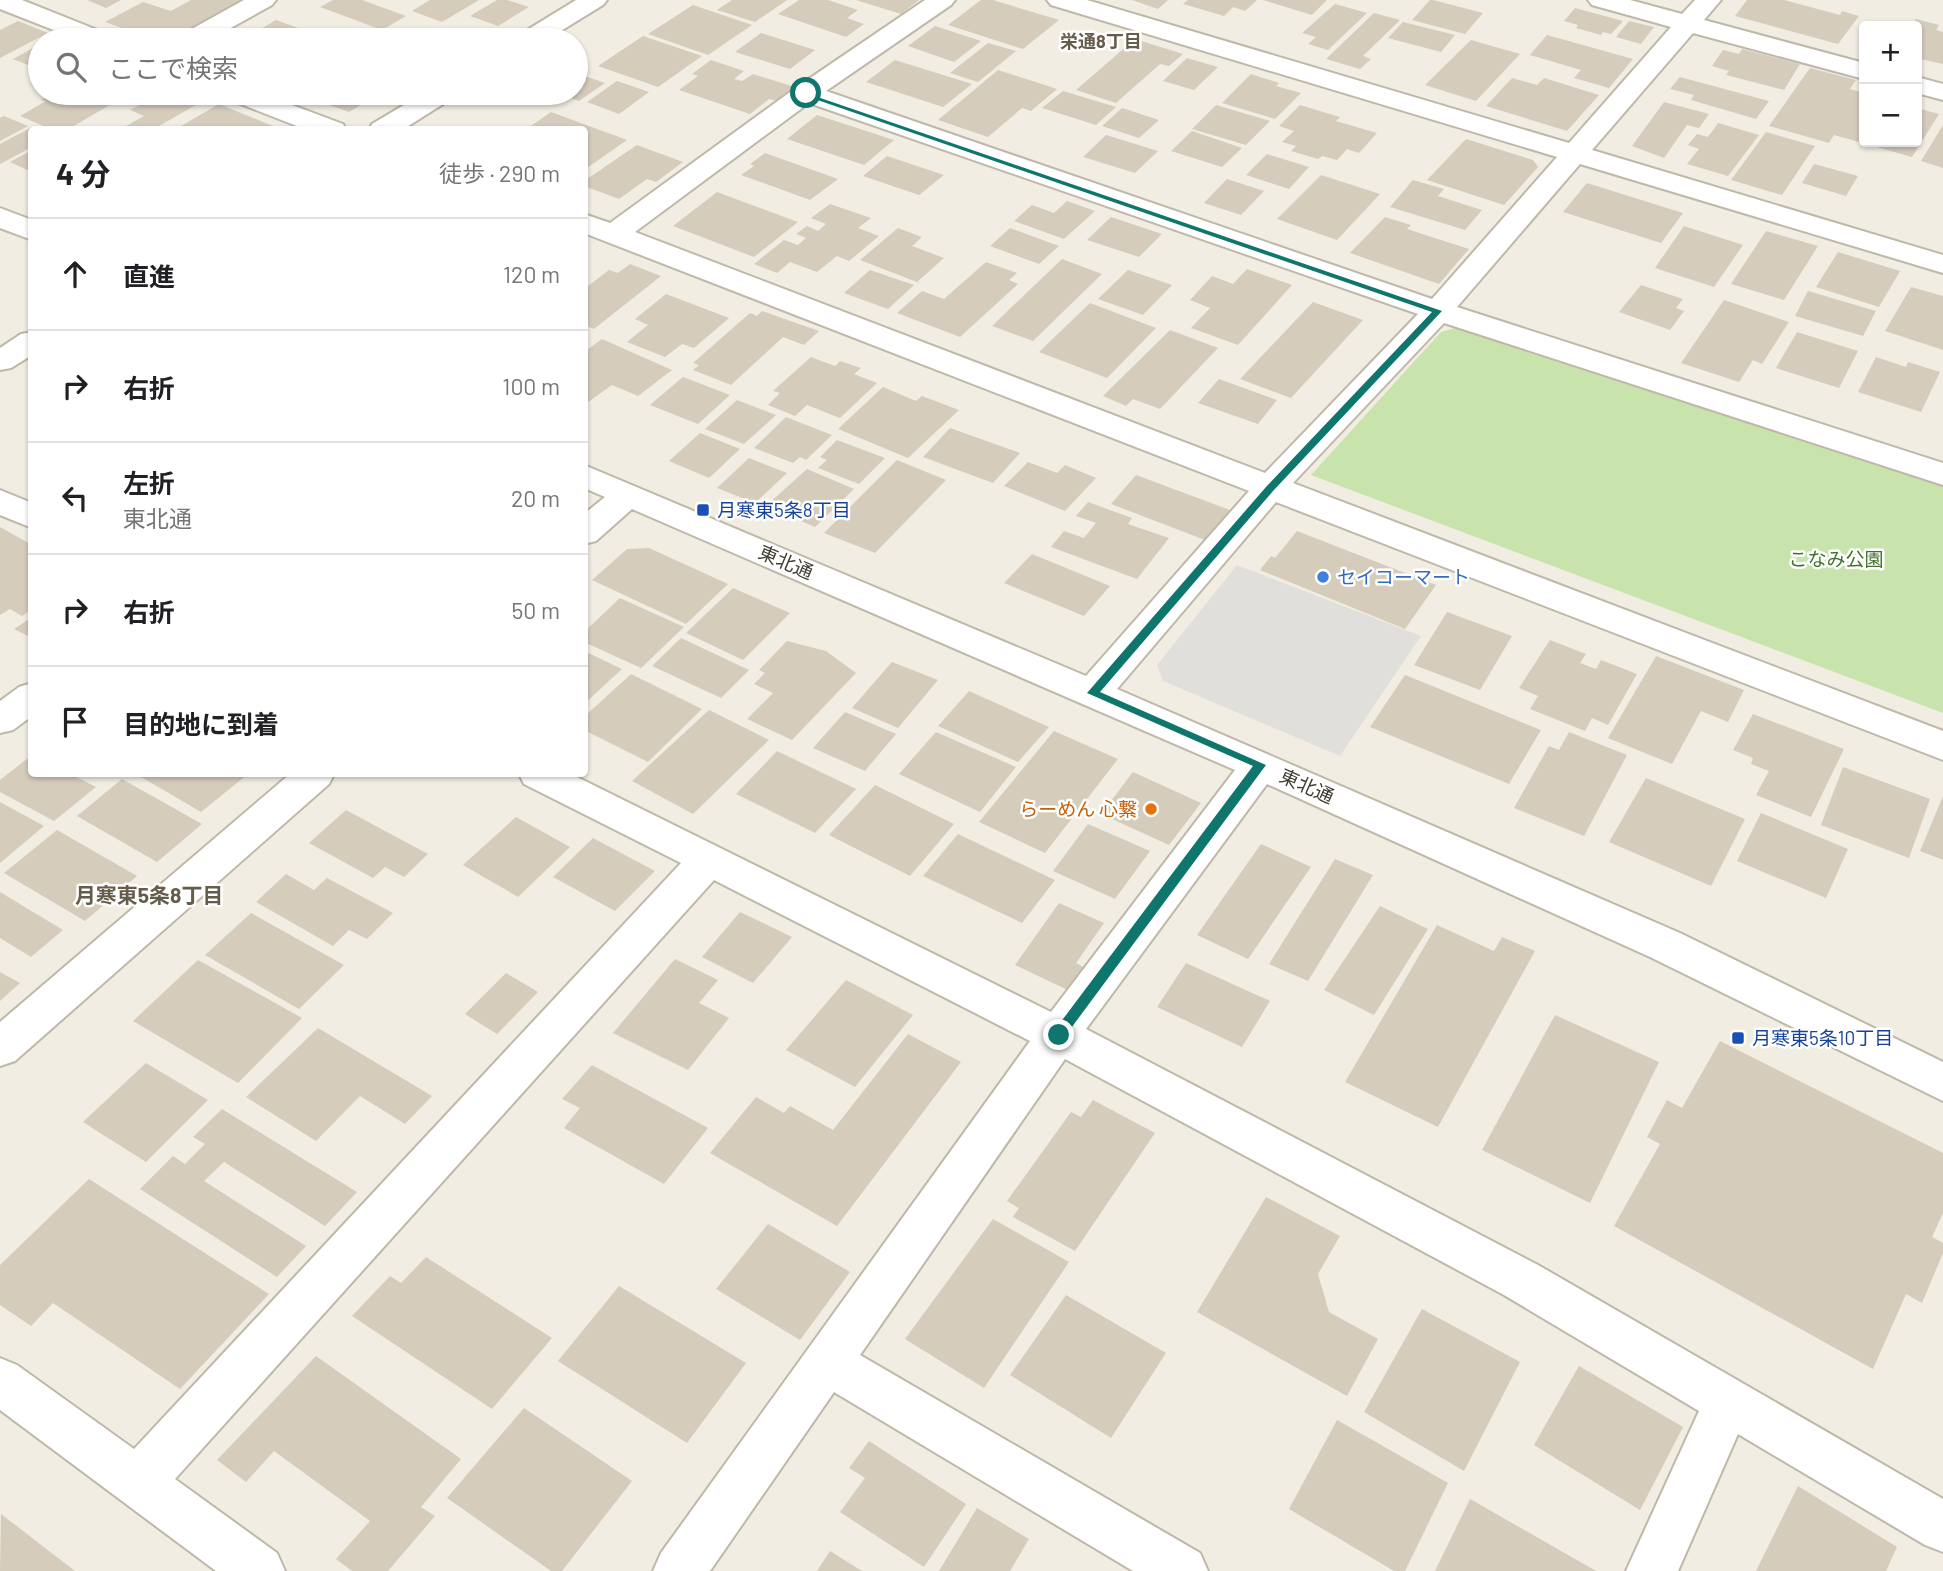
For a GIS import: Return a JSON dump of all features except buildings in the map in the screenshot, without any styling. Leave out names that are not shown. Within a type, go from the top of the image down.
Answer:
[{"type":"street","points":[[212,28],[263,0]]},
{"type":"street","points":[[548,28],[594,0]]},
{"type":"street","points":[[599,229],[942,0]]},
{"type":"street","points":[[1060,0],[1943,264]]},
{"type":"street","points":[[1601,0],[1698,12],[1859,69]]},
{"type":"street","points":[[1,2],[69,28]]},
{"type":"street","points":[[1092,693],[1269,489],[1438,311],[1698,12]]},
{"type":"street","points":[[1922,86],[1943,92]]},
{"type":"street","points":[[806,93],[1438,311],[1943,474]]},
{"type":"street","points":[[268,105],[323,126]]},
{"type":"street","points":[[388,126],[423,105]]},
{"type":"street","points":[[0,218],[28,230]]},
{"type":"street","points":[[599,229],[1269,489],[1943,746]]},
{"type":"street","points":[[0,361],[28,344]]},
{"type":"street","name":"東北通","points":[[588,477],[1260,765],[1665,946],[1943,1083]]},
{"type":"street","points":[[588,529],[628,494]]},
{"type":"street","points":[[0,501],[28,515]]},
{"type":"street","points":[[0,720],[28,699]]},
{"type":"street","points":[[679,1571],[1059,1035],[1260,765]]},
{"type":"street","points":[[0,1048],[311,777]]},
{"type":"street","points":[[544,777],[1059,1035],[1521,1280],[1943,1527]]},
{"type":"street","points":[[139,1481],[708,860]]},
{"type":"street","points":[[827,1362],[1182,1571]]},
{"type":"street","points":[[0,1381],[259,1571]]},
{"type":"street","points":[[1652,1571],[1728,1402]]},
{"type":"green space","name":"こなみ公園","points":[[1455,328],[1943,481],[1943,713],[1311,475],[1441,332]]},
{"type":"shaded area","points":[[1237,565],[1421,636],[1340,756],[1163,681],[1157,665]]},
{"type":"place","name":"月寒東5条8丁目","points":[[703,510]]},
{"type":"place","name":"セイコーマート","points":[[1323,577]]},
{"type":"place","name":"らーめん 心繋","points":[[1151,809]]},
{"type":"place","name":"月寒東5条10丁目","points":[[1738,1038]]},
{"type":"district","name":"栄通8丁目","points":[[1101,42]]},
{"type":"district","name":"月寒東5条8丁目","points":[[149,896]]},
{"type":"route","points":[[806,93],[1438,311],[1269,489],[1092,693],[1260,765],[1059,1035]]}]
